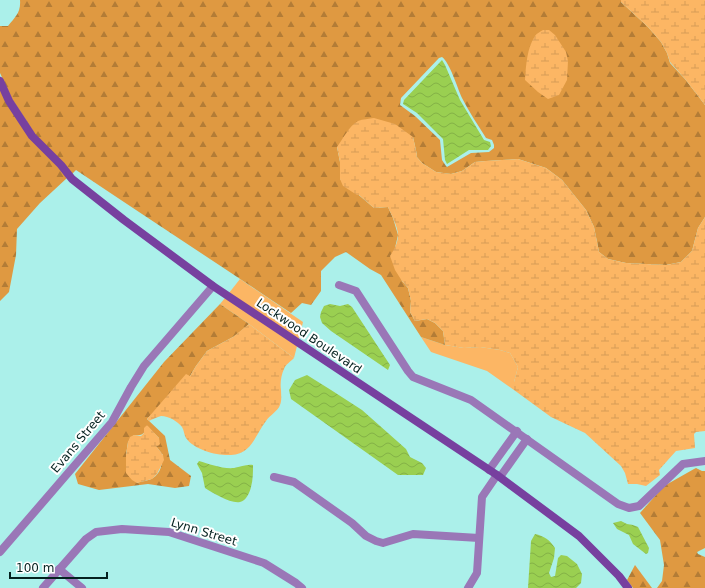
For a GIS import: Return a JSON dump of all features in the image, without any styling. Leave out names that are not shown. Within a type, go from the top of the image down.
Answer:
[{"type":"street","name":"Lockwood Boulevard","points":[[0,81],[9,101],[32,136],[61,165],[72,179],[124,220],[213,286],[499,476],[579,536],[619,576],[628,588]]},
{"type":"street","points":[[339,285],[356,291],[412,377],[471,400],[618,504],[629,508],[639,506],[683,464],[705,461]]},
{"type":"street","name":"Evans Street","points":[[0,552],[112,422],[144,366],[213,286]]},
{"type":"street","points":[[489,470],[517,432]]},
{"type":"street","points":[[468,588],[477,573],[482,497],[527,439]]},
{"type":"street","points":[[274,477],[294,482],[352,523],[366,536],[376,541],[383,543],[413,534],[479,538]]},
{"type":"street","name":"Lynn Street","points":[[43,588],[86,539],[96,532],[122,529],[170,532],[264,563],[302,588]]},
{"type":"street","points":[[59,569],[82,588]]},
{"type":"green space","points":[[20,0],[621,0],[621,2],[648,27],[661,42],[670,63],[685,79],[705,105],[705,217],[698,228],[692,251],[681,262],[666,265],[626,263],[608,259],[599,252],[594,227],[586,210],[562,180],[546,168],[518,159],[475,162],[462,171],[451,174],[436,172],[422,163],[416,156],[413,137],[337,147],[340,162],[340,179],[374,208],[388,207],[398,235],[395,248],[402,281],[408,288],[411,301],[410,312],[415,321],[427,319],[435,323],[443,331],[445,345],[421,337],[381,275],[346,252],[335,257],[321,271],[321,291],[311,305],[302,303],[291,313],[76,170],[72,174],[35,134],[12,99],[0,73],[0,26],[8,26],[17,14]],"holes":[[[442,57],[451,70],[462,98],[486,138],[492,140],[494,145],[494,148],[489,152],[471,153],[447,167],[442,160],[440,140],[415,116],[400,105],[401,98],[439,58]]]},
{"type":"green space","points":[[621,0],[705,0],[705,105],[670,62],[661,42],[648,27],[621,2]]},
{"type":"green space","points":[[543,30],[549,30],[555,35],[566,52],[568,61],[567,80],[559,95],[548,99],[525,80],[526,63],[530,46],[536,35]]},
{"type":"green space","points":[[0,89],[67,178],[40,203],[17,229],[16,255],[9,292],[0,301]]},
{"type":"green space","points":[[374,118],[395,124],[413,137],[416,156],[422,163],[436,172],[451,174],[462,171],[475,162],[518,159],[546,168],[562,180],[586,210],[594,227],[599,252],[608,259],[626,263],[666,265],[681,262],[692,251],[698,228],[705,217],[705,431],[696,432],[694,434],[695,448],[676,451],[659,470],[660,475],[646,486],[628,484],[621,466],[585,433],[551,417],[514,390],[514,382],[518,367],[510,353],[480,347],[464,348],[445,345],[443,331],[435,323],[427,319],[415,321],[410,312],[411,301],[408,288],[395,270],[390,256],[397,244],[398,232],[388,207],[374,208],[359,195],[343,186],[340,179],[340,162],[337,147],[355,123],[360,120]]},
{"type":"green space","points":[[240,279],[303,322],[299,339],[229,293]]},
{"type":"green space","points":[[225,298],[297,346],[294,358],[220,304]]},
{"type":"green space","points":[[220,304],[249,324],[233,337],[207,351],[190,376],[147,419],[165,436],[170,460],[191,476],[189,486],[175,488],[148,484],[99,490],[78,484],[75,474],[164,362]],"holes":[[[147,426],[159,438],[155,445],[163,455],[162,465],[156,476],[137,483],[126,455],[128,442],[134,435],[143,434]]]},
{"type":"green space","points":[[249,324],[294,358],[286,366],[282,374],[281,403],[279,407],[262,426],[252,443],[244,451],[238,454],[226,455],[200,449],[185,437],[182,427],[173,419],[161,416],[149,421],[147,419],[186,374],[190,376],[207,351],[233,337]]},
{"type":"green space","points":[[421,337],[445,345],[464,348],[480,347],[510,353],[518,367],[514,382],[514,390],[487,371],[431,352]]},
{"type":"green space","points":[[147,425],[159,438],[160,444],[156,446],[163,455],[164,460],[157,474],[152,479],[137,483],[126,473],[128,442],[130,437],[134,435],[141,436]]},
{"type":"green space","points":[[696,468],[705,471],[705,548],[697,552],[705,557],[705,588],[657,588],[662,581],[664,565],[660,540],[640,513],[664,486]]},
{"type":"green space","points":[[635,565],[652,588],[633,588],[627,580]]},
{"type":"water","points":[[442,60],[460,100],[484,140],[490,142],[491,146],[488,150],[469,150],[447,164],[445,160],[443,139],[417,113],[403,104],[404,100]]},
{"type":"water","points":[[330,304],[340,306],[348,304],[352,307],[390,365],[388,370],[331,331],[322,323],[320,317],[321,312],[324,306]]},
{"type":"water","points":[[307,375],[362,410],[406,449],[410,457],[422,463],[426,468],[423,475],[398,475],[291,399],[289,390],[295,380]]},
{"type":"water","points":[[199,461],[225,468],[253,465],[252,484],[246,498],[240,502],[236,502],[222,498],[205,488],[202,473],[197,464]]},
{"type":"water","points":[[621,521],[638,527],[649,548],[648,553],[646,554],[633,544],[629,535],[617,529],[613,523]]},
{"type":"water","points":[[535,534],[546,539],[555,548],[554,558],[549,573],[551,577],[555,576],[558,558],[561,555],[567,556],[577,564],[582,574],[581,583],[576,588],[528,588],[531,541]]}]
